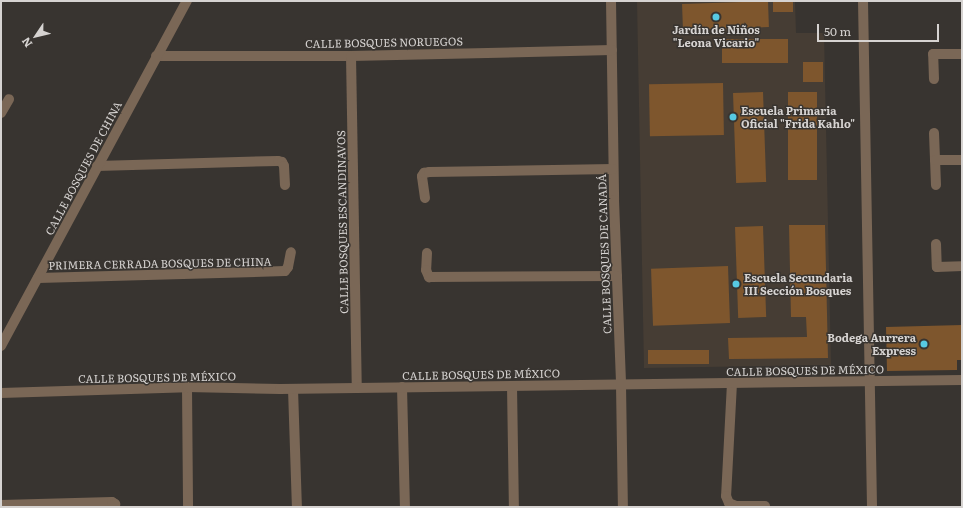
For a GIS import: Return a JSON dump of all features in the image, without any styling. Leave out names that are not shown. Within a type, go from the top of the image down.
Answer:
[{"type":"street","name":"CALLE BOSQUES DE CHINA","points":[[1,346],[187,1]]},
{"type":"street","name":"CALLE BOSQUES DE CANADÁ","points":[[611,1],[613,169],[621,385],[623,507]]},
{"type":"street","points":[[863,1],[872,507]]},
{"type":"street","name":"CALLE BOSQUES NORUEGOS","points":[[156,56],[351,56],[612,50]]},
{"type":"street","points":[[934,79],[933,54],[962,54]]},
{"type":"street","name":"CALLE BOSQUES ESCANDINAVOS","points":[[351,56],[357,388]]},
{"type":"street","points":[[1,113],[9,99]]},
{"type":"street","points":[[934,133],[936,185]]},
{"type":"street","points":[[935,160],[962,160]]},
{"type":"street","points":[[97,166],[278,161],[282,162],[284,166],[285,185]]},
{"type":"street","points":[[425,198],[422,176],[424,173],[429,172],[613,169]]},
{"type":"street","points":[[936,244],[938,267],[962,266]]},
{"type":"street","name":"PRIMERA CERRADA BOSQUES DE CHINA","points":[[38,278],[285,271],[288,267],[291,252]]},
{"type":"street","points":[[427,253],[426,270],[428,277],[617,276]]},
{"type":"street","name":"CALLE BOSQUES DE MÉXICO","points":[[1,393],[187,387],[293,389],[962,380]]},
{"type":"street","points":[[732,383],[726,496],[729,503],[736,506],[765,506]]},
{"type":"street","points":[[512,386],[514,507]]},
{"type":"street","points":[[187,387],[188,507]]},
{"type":"street","points":[[402,387],[405,507]]},
{"type":"street","points":[[293,389],[297,507]]},
{"type":"street","points":[[1,505],[112,502],[115,504],[115,507]]},
{"type":"shaded area","points":[[637,1],[795,1],[796,33],[824,33],[831,365],[644,368]]},
{"type":"building","points":[[768,1],[769,27],[683,30],[682,4]]},
{"type":"building","points":[[773,1],[793,1],[793,12],[773,12]]},
{"type":"building","points":[[722,39],[788,39],[788,63],[722,63]]},
{"type":"building","points":[[803,62],[823,62],[823,82],[803,82]]},
{"type":"building","points":[[723,83],[724,135],[650,136],[649,84]]},
{"type":"building","points":[[763,92],[766,182],[736,183],[733,93]]},
{"type":"building","points":[[788,92],[817,92],[817,180],[788,180]]},
{"type":"building","points":[[789,225],[825,225],[828,358],[729,359],[728,338],[807,337],[806,317],[791,317]]},
{"type":"building","points":[[763,226],[766,317],[738,318],[735,227]]},
{"type":"building","points":[[728,266],[730,323],[653,326],[651,269]]},
{"type":"building","name":"Bodega Aurrera Express","points":[[962,325],[962,360],[957,360],[957,370],[887,371],[886,327]]},
{"type":"building","points":[[648,350],[709,350],[709,364],[648,364]]},
{"type":"place","name":"Jardín de Niños \"Leona Vicario\"","points":[[716,17]]},
{"type":"place","name":"Escuela Primaria Oficial \"Frida Kahlo\"","points":[[733,117]]},
{"type":"place","name":"Escuela Secundaria III Sección Bosques","points":[[736,284]]},
{"type":"place","name":"Bodega Aurrera Express","points":[[924,344]]}]
